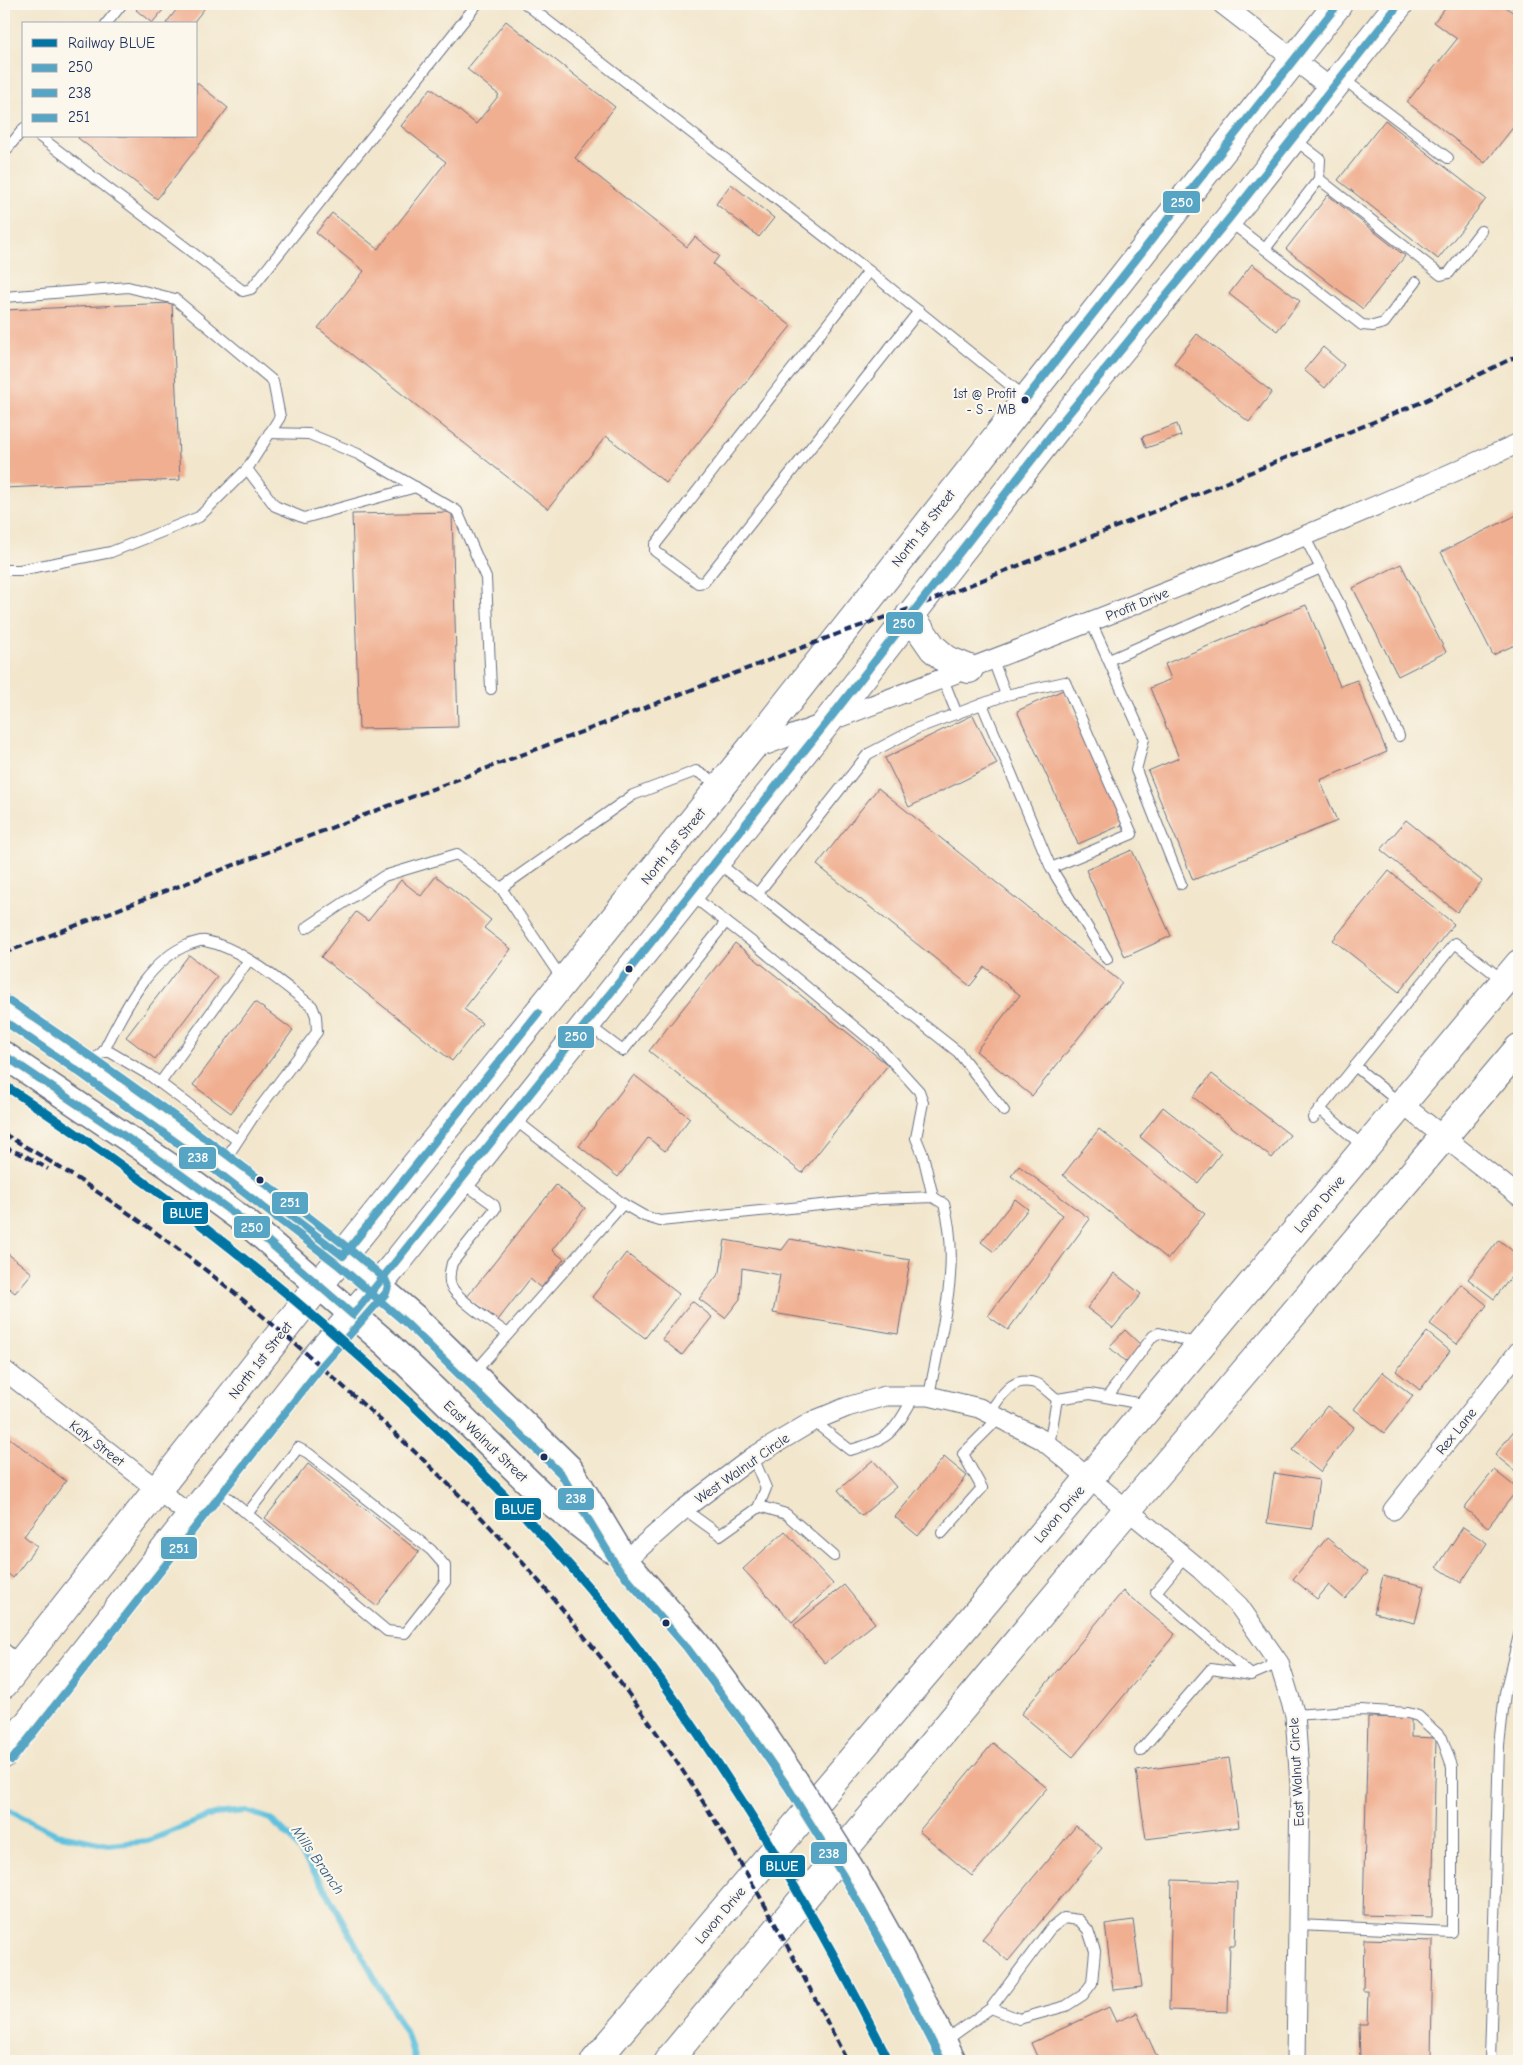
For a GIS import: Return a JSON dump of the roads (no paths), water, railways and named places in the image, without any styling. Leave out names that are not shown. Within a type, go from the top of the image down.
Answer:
[{"type":"main road","name":"North 1st Street","points":[[4,1684],[12,1655],[158,1490],[319,1285],[721,786],[1338,4]]},
{"type":"main road","points":[[4,1754],[314,1360],[378,1286],[828,721],[1060,424],[1228,220],[1400,4]]},
{"type":"main road","points":[[1026,398],[1060,424]]},
{"type":"main road","points":[[910,615],[933,648],[947,660],[981,664]]},
{"type":"main road","name":"Lavon Drive","points":[[595,2061],[964,1628],[1512,973]]},
{"type":"main road","points":[[668,2061],[1128,1509],[1519,1048]]},
{"type":"street","points":[[1222,4],[1293,60],[1336,83]]},
{"type":"street","name":"Profit Drive","points":[[748,751],[1091,622],[1304,536],[1519,444]]},
{"type":"street","name":"East Walnut Street","points":[[4,1009],[96,1059],[222,1164],[343,1256],[414,1317],[569,1468],[625,1561],[694,1642],[760,1730],[795,1781],[850,1869],[896,1949],[948,2052]]},
{"type":"street","name":"East Walnut Street","points":[[4,1055],[169,1166],[247,1223],[388,1345],[544,1496],[625,1561]]},
{"type":"street","points":[[69,1099],[96,1059]]},
{"type":"street","points":[[1402,1104],[1519,1196]]},
{"type":"street","name":"Rex Lane","points":[[1393,1510],[1519,1351]]},
{"type":"street","name":"Katy Street","points":[[5,1372],[191,1516]]},
{"type":"street","name":"West Walnut Circle","points":[[625,1561],[684,1510],[753,1457],[813,1420],[847,1407],[885,1396],[922,1396],[979,1408],[1041,1439],[1089,1478]]},
{"type":"street","name":"East Walnut Circle","points":[[1089,1478],[1185,1557],[1239,1606],[1279,1663],[1295,1714],[1300,1785],[1296,2061]]},
{"type":"lane","points":[[108,22],[122,4]]},
{"type":"lane","points":[[41,138],[243,291],[251,289],[477,4]]},
{"type":"lane","points":[[526,4],[869,271],[1026,398]]},
{"type":"lane","points":[[1336,83],[1448,158]]},
{"type":"lane","points":[[4,153],[22,130]]},
{"type":"lane","points":[[1265,249],[1319,179],[1320,160],[1293,138]]},
{"type":"lane","points":[[1319,179],[1442,275],[1449,273],[1481,232]]},
{"type":"lane","points":[[1228,220],[1362,325],[1373,326],[1384,322],[1416,282]]},
{"type":"lane","points":[[869,271],[655,545],[655,551],[698,583],[704,582],[919,311]]},
{"type":"lane","points":[[4,298],[128,287],[175,299],[272,381],[280,417],[247,468],[199,517],[112,552],[20,570],[4,570]]},
{"type":"lane","points":[[270,434],[309,434],[358,454],[457,511],[486,578],[491,689]]},
{"type":"lane","points":[[247,468],[275,506],[304,518],[416,487]]},
{"type":"lane","points":[[1304,536],[1339,603],[1399,736]]},
{"type":"lane","points":[[1109,660],[1321,568]]},
{"type":"lane","points":[[1091,622],[1144,739],[1136,770],[1181,884]]},
{"type":"lane","points":[[981,664],[1006,695]]},
{"type":"lane","points":[[943,679],[956,714]]},
{"type":"lane","points":[[758,894],[868,754],[918,728],[1006,695],[1065,682],[1132,834],[1051,868]]},
{"type":"lane","points":[[982,704],[1051,868],[1107,959]]},
{"type":"lane","points":[[501,888],[633,795],[696,771],[721,786]]},
{"type":"lane","points":[[306,928],[384,876],[456,854],[501,888],[564,982]]},
{"type":"lane","points":[[716,862],[958,1052],[1004,1111]]},
{"type":"lane","points":[[690,894],[879,1047],[919,1090],[923,1102],[916,1138],[923,1154],[933,1197]]},
{"type":"lane","points":[[586,1023],[623,1050],[726,922]]},
{"type":"lane","points":[[96,1059],[148,977],[176,949],[203,940],[232,950],[249,960],[312,1006],[316,1016],[317,1032],[237,1140],[222,1164]]},
{"type":"lane","points":[[1313,1118],[1455,944],[1512,973]]},
{"type":"lane","points":[[160,1083],[249,960]]},
{"type":"lane","points":[[96,1059],[110,1052],[160,1083],[237,1140]]},
{"type":"lane","points":[[1355,1066],[1402,1104]]},
{"type":"lane","points":[[1320,1109],[1365,1148]]},
{"type":"lane","points":[[512,1118],[623,1204],[644,1216],[660,1221],[882,1199],[933,1197],[944,1204],[950,1222],[951,1276],[922,1396],[895,1430],[874,1444],[850,1450],[813,1420]]},
{"type":"lane","points":[[462,1181],[494,1205],[495,1209],[452,1263],[449,1272],[450,1284],[457,1294],[508,1334]]},
{"type":"lane","points":[[472,1374],[623,1204]]},
{"type":"lane","points":[[1107,1397],[1153,1336],[1159,1333],[1200,1345]]},
{"type":"lane","points":[[942,1533],[982,1488],[963,1454],[994,1415],[1009,1386],[1017,1382],[1038,1384],[1057,1399],[1090,1394],[1150,1405]]},
{"type":"lane","points":[[1049,1446],[1057,1399]]},
{"type":"lane","points":[[214,1486],[247,1514],[387,1631],[405,1633],[445,1582],[445,1566],[431,1550],[308,1453],[298,1448],[247,1514]]},
{"type":"lane","points":[[684,1510],[720,1535],[734,1527],[759,1506],[766,1488],[753,1457]]},
{"type":"lane","points":[[759,1506],[786,1514],[834,1556]]},
{"type":"lane","points":[[1185,1557],[1156,1592],[1251,1675]]},
{"type":"lane","points":[[1490,2061],[1499,1745],[1505,1693],[1519,1635]]},
{"type":"lane","points":[[1140,1751],[1210,1668],[1251,1675],[1279,1663]]},
{"type":"lane","points":[[1295,1714],[1331,1711],[1408,1712],[1424,1721],[1442,1738],[1452,1766],[1452,1932],[1298,1925]]},
{"type":"lane","points":[[948,2052],[991,2008],[1050,1929],[1064,1918],[1079,1920],[1088,1930],[1095,1951],[1092,1983],[1083,1995],[1066,2006],[1019,2019],[991,2008]]},
{"type":"waterway","name":"Mills Branch","points":[[4,1808],[56,1834],[108,1845],[148,1841],[214,1814],[246,1811],[270,1819],[292,1839],[322,1884],[408,2037],[415,2061]]},
{"type":"railway","points":[[4,953],[840,633],[917,606],[1422,402],[1519,355]]},
{"type":"railway","points":[[4,1134],[50,1161],[139,1221],[182,1252],[266,1319],[408,1446],[469,1504],[507,1545],[605,1663],[673,1756],[715,1821],[774,1922],[847,2061]]},
{"type":"railway","points":[[4,1147],[26,1156],[48,1169]]},
{"type":"rail line","name":"BLUE","points":[[4,1085],[159,1193],[258,1270],[354,1351],[401,1394],[484,1474],[538,1530],[589,1587],[631,1639],[713,1756],[764,1835],[802,1899],[889,2061]]},
{"type":"place","name":"1st @ Profit - S - MB","points":[[1025,400]]}]
